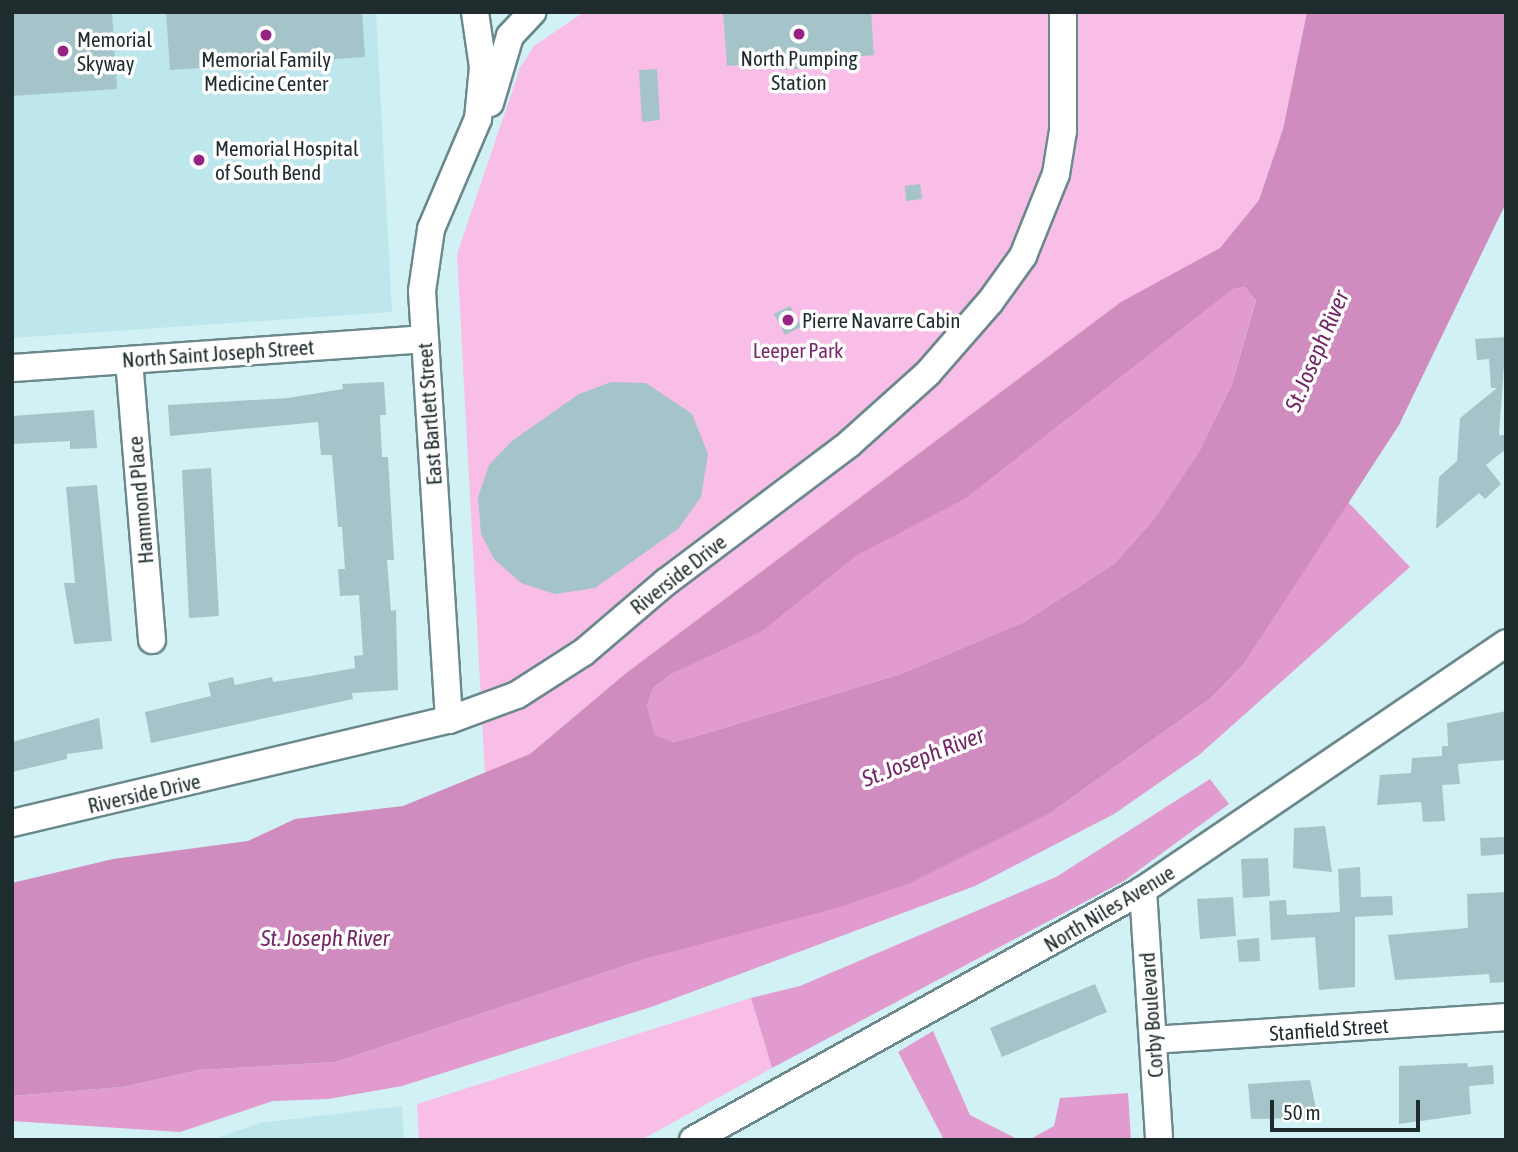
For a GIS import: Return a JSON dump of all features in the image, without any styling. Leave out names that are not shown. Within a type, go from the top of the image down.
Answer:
[{"type":"street","name":"East Bartlett Street","points":[[475,12],[483,67],[478,119]]},
{"type":"street","name":"East Bartlett Street","points":[[449,720],[422,291],[431,229],[478,119],[493,100],[510,36],[532,12]]},
{"type":"street","name":"Riverside Drive","points":[[12,823],[449,720],[517,695],[583,652],[666,582],[849,444],[964,336],[1023,256],[1056,173],[1063,131],[1063,12]]},
{"type":"street","name":"North Saint Joseph Street","points":[[12,368],[424,339]]},
{"type":"street","name":"Hammond Place","points":[[129,360],[152,639]]},
{"type":"street","name":"North Niles Avenue","points":[[693,1140],[1143,890],[1506,643]]},
{"type":"street","name":"Corby Boulevard","points":[[1143,890],[1159,1140]]},
{"type":"street","name":"Stanfield Street","points":[[1153,1040],[1506,1017]]},
{"type":"shaded area","name":"Memorial Hospital of South Bend","points":[[376,12],[392,312],[12,338],[12,14]]},
{"type":"shaded area","points":[[1245,287],[1256,299],[1232,384],[1200,450],[1154,519],[1114,564],[1024,622],[901,674],[697,736],[673,742],[655,736],[647,706],[653,688],[671,674],[856,556],[965,499],[1233,289]]},
{"type":"shaded area","points":[[1348,502],[1410,567],[1199,755],[1114,814],[975,886],[654,1006],[402,1086],[328,1099],[273,1101],[180,1132],[12,1121],[12,1096],[123,1087],[199,1070],[336,1062],[648,958],[909,883],[1049,814],[1211,698],[1243,665]]},
{"type":"shaded area","points":[[1210,779],[1229,804],[1124,881],[772,1068],[751,998],[800,986],[1056,877]]},
{"type":"shaded area","points":[[933,1031],[970,1115],[1019,1140],[944,1140],[898,1052]]},
{"type":"shaded area","points":[[1128,1093],[1131,1140],[1029,1140],[1054,1126],[1060,1098]]},
{"type":"shaded area","points":[[402,1106],[404,1140],[211,1140],[260,1123]]},
{"type":"green space","name":"Leeper Park","points":[[584,12],[1307,12],[1283,129],[1259,200],[1241,222],[1232,384],[589,704],[530,754],[485,774],[457,254],[520,68],[534,46]]},
{"type":"green space","points":[[751,998],[772,1068],[641,1140],[419,1140],[417,1104]]},
{"type":"water","name":"St. Joseph River","points":[[1307,12],[1506,12],[1506,203],[1399,425],[1243,665],[1211,698],[1049,814],[910,883],[840,907],[648,958],[336,1062],[199,1070],[123,1087],[12,1096],[12,883],[113,859],[248,841],[295,819],[403,806],[530,754],[625,674],[1121,302],[1220,248],[1259,200],[1283,129]],"holes":[[[1245,287],[1256,300],[1232,384],[1200,450],[1154,519],[1114,564],[1024,622],[901,674],[673,742],[655,735],[647,706],[653,688],[671,674],[762,631],[856,556],[965,499],[1233,289]]]},
{"type":"building","name":"Memorial Skyway","points":[[12,12],[112,12],[117,89],[12,96]]},
{"type":"building","name":"Memorial Family Medicine Center","points":[[166,12],[362,12],[365,57],[170,70]]},
{"type":"building","name":"North Pumping Station","points":[[723,12],[871,12],[874,55],[827,59],[827,67],[778,70],[777,62],[727,66]]},
{"type":"building","points":[[657,69],[660,120],[642,122],[639,70]]},
{"type":"building","points":[[920,184],[922,199],[906,201],[905,186]]},
{"type":"building","name":"Pierre Navarre Cabin","points":[[790,306],[801,327],[785,335],[774,314]]},
{"type":"building","points":[[1506,337],[1499,435],[1506,435],[1506,449],[1486,465],[1501,484],[1485,499],[1479,493],[1436,529],[1439,477],[1457,461],[1460,418],[1497,388],[1491,388],[1489,359],[1477,360],[1475,339]]},
{"type":"building","points":[[384,382],[386,415],[380,415],[382,457],[388,457],[394,560],[387,560],[391,611],[396,610],[398,690],[352,693],[353,699],[151,743],[145,712],[211,696],[208,683],[233,677],[235,685],[272,677],[273,682],[311,676],[355,668],[354,656],[363,655],[359,595],[340,596],[338,569],[345,569],[342,527],[338,527],[332,455],[321,455],[318,422],[170,436],[168,405],[288,398],[343,389],[342,384]]},
{"type":"building","points":[[611,382],[646,383],[692,414],[708,454],[701,497],[678,529],[595,588],[555,594],[521,583],[494,559],[481,534],[478,497],[489,465],[512,441],[579,394]]},
{"type":"building","points":[[94,410],[97,448],[70,449],[70,441],[12,444],[12,416]]},
{"type":"building","points":[[211,468],[219,616],[189,618],[182,470]]},
{"type":"building","points":[[97,485],[112,641],[74,644],[64,583],[75,583],[66,487]]},
{"type":"building","points":[[1506,711],[1506,760],[1458,764],[1460,784],[1442,785],[1445,821],[1423,822],[1421,802],[1377,805],[1380,775],[1411,773],[1412,758],[1442,756],[1442,746],[1448,746],[1447,723]]},
{"type":"building","points":[[99,718],[103,749],[67,754],[67,759],[12,772],[12,742]]},
{"type":"building","points":[[1325,826],[1332,872],[1293,868],[1294,828]]},
{"type":"building","points":[[1506,837],[1506,854],[1481,856],[1480,838]]},
{"type":"building","points":[[1268,858],[1270,896],[1243,898],[1241,859]]},
{"type":"building","points":[[1360,867],[1361,897],[1392,896],[1393,915],[1355,917],[1355,987],[1319,990],[1315,937],[1271,940],[1269,901],[1286,900],[1287,915],[1340,912],[1338,869]]},
{"type":"building","points":[[1506,892],[1506,982],[1490,983],[1489,974],[1395,980],[1388,935],[1468,928],[1467,894]]},
{"type":"building","points":[[1233,897],[1236,936],[1200,939],[1197,899]]},
{"type":"building","points":[[1259,938],[1260,961],[1239,962],[1237,940]]},
{"type":"building","points":[[1095,984],[1107,1012],[1002,1057],[990,1028]]},
{"type":"building","points":[[1467,1063],[1468,1067],[1493,1065],[1494,1084],[1469,1086],[1471,1114],[1399,1124],[1399,1066]]},
{"type":"building","points":[[1310,1080],[1318,1118],[1251,1119],[1248,1084]]},
{"type":"place","name":"North Pumping Station","points":[[799,34]]},
{"type":"place","name":"Memorial Family Medicine Center","points":[[266,35]]},
{"type":"place","name":"Memorial Skyway","points":[[63,51]]},
{"type":"place","name":"Memorial Hospital of South Bend","points":[[199,160]]},
{"type":"place","name":"Pierre Navarre Cabin","points":[[788,320]]}]
